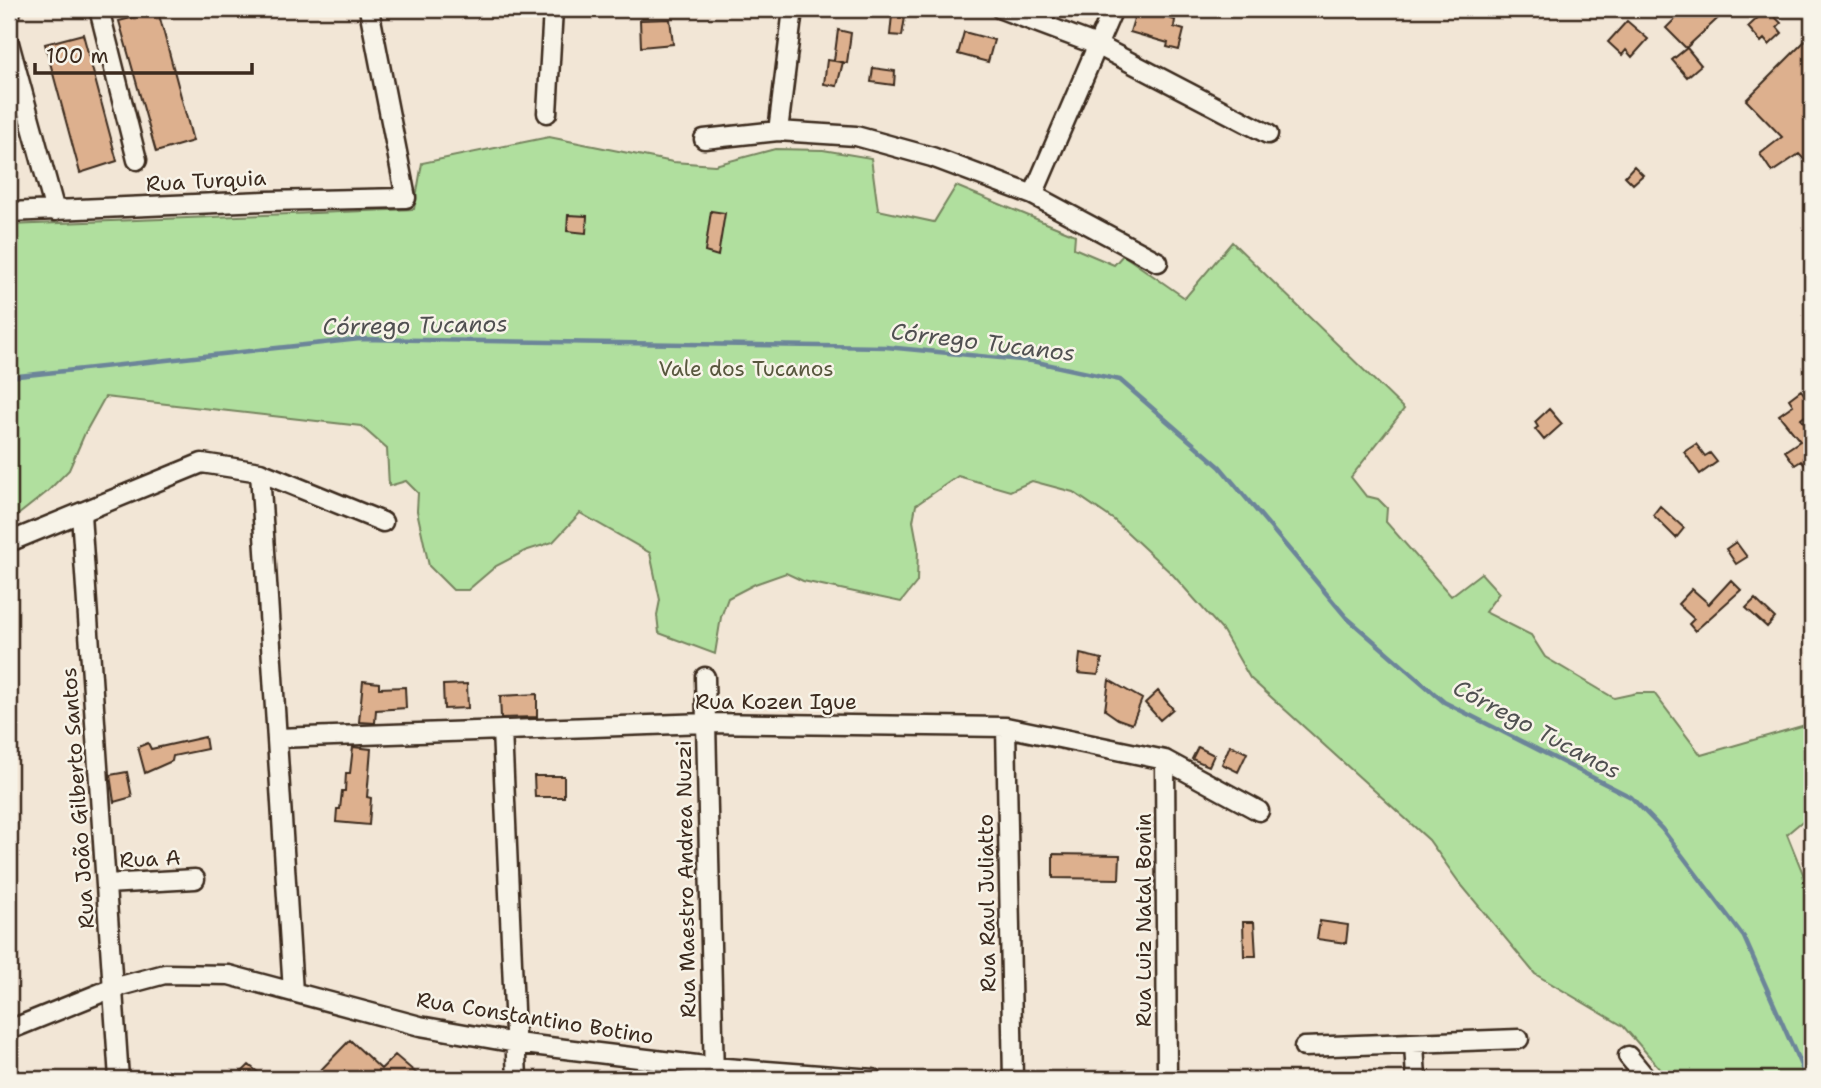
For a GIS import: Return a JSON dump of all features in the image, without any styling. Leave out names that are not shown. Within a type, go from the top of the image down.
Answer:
[{"type":"street","points":[[99,9],[137,160]]},
{"type":"street","name":"Rua Turquia","points":[[9,212],[406,198],[369,9]]},
{"type":"street","points":[[547,113],[552,9]]},
{"type":"street","points":[[778,131],[793,9]]},
{"type":"street","points":[[1002,9],[1097,46],[1268,134]]},
{"type":"street","points":[[1032,195],[1112,9]]},
{"type":"street","points":[[9,43],[15,89],[55,211]]},
{"type":"street","points":[[704,139],[778,131],[856,136],[932,157],[1032,195],[1158,261]]},
{"type":"street","points":[[9,542],[202,463],[260,472],[383,522]]},
{"type":"street","points":[[260,472],[293,992]]},
{"type":"street","name":"Rua João Gilberto Santos","points":[[82,514],[118,1079]]},
{"type":"street","name":"Rua Maestro Andrea Nuzzi","points":[[705,677],[713,1073]]},
{"type":"street","name":"Rua Kozen Igue","points":[[277,738],[706,723],[1006,727],[1165,760],[1259,811]]},
{"type":"street","name":"Rua Raul Juliatto","points":[[1006,727],[1013,1079]]},
{"type":"street","points":[[502,730],[517,1079]]},
{"type":"street","name":"Rua Luiz Natal Bonin","points":[[1165,760],[1167,1079]]},
{"type":"street","name":"Rua A","points":[[106,884],[195,879]]},
{"type":"street","name":"Rua Constantino Botino","points":[[9,1030],[113,988],[165,974],[229,975],[420,1026],[516,1043],[713,1073],[873,1079]]},
{"type":"street","points":[[1304,1047],[1519,1039]]},
{"type":"street","points":[[1415,1043],[1416,1079]]},
{"type":"street","points":[[1628,1056],[1647,1079]]},
{"type":"green space","name":"Vale dos Tucanos","points":[[549,137],[673,162],[715,165],[775,149],[823,150],[871,158],[878,210],[934,222],[956,186],[1075,235],[1074,248],[1114,265],[1123,255],[1185,298],[1232,242],[1404,409],[1351,477],[1366,496],[1378,499],[1387,508],[1386,522],[1451,596],[1481,573],[1499,593],[1485,612],[1531,635],[1545,657],[1614,698],[1637,693],[1654,693],[1701,755],[1812,723],[1812,813],[1787,834],[1812,896],[1812,1079],[1669,1079],[1623,1026],[1535,974],[1458,881],[1429,840],[1250,678],[1223,631],[1173,575],[1114,520],[1073,492],[1032,481],[1010,491],[958,476],[916,505],[913,521],[918,548],[917,582],[901,602],[803,581],[786,573],[755,584],[728,598],[721,617],[715,654],[659,633],[657,615],[660,600],[650,553],[580,513],[553,542],[525,551],[496,566],[468,590],[453,590],[429,566],[417,511],[418,493],[406,481],[389,486],[387,449],[361,426],[105,397],[69,470],[47,492],[9,522],[9,225],[414,209],[422,163]]},
{"type":"building","points":[[1137,9],[1175,20],[1174,27],[1184,30],[1179,50],[1167,47],[1168,43],[1130,32]]},
{"type":"building","points":[[1685,9],[1728,9],[1686,48],[1666,28]]},
{"type":"building","points":[[1767,9],[1781,23],[1777,27],[1782,33],[1769,45],[1764,39],[1761,42],[1748,27]]},
{"type":"building","points":[[158,11],[193,141],[156,152],[119,21]]},
{"type":"building","points":[[892,15],[905,17],[902,36],[890,35]]},
{"type":"building","points":[[670,19],[673,44],[641,47],[640,20]]},
{"type":"building","points":[[1627,21],[1648,39],[1632,57],[1626,50],[1622,55],[1608,42]]},
{"type":"building","points":[[838,30],[851,33],[847,63],[834,61]]},
{"type":"building","points":[[964,32],[994,40],[988,62],[958,54]]},
{"type":"building","points":[[83,34],[117,161],[80,173],[45,44]]},
{"type":"building","points":[[1812,34],[1812,168],[1799,154],[1772,172],[1760,154],[1782,137],[1746,100]]},
{"type":"building","points":[[1687,48],[1701,65],[1687,77],[1672,60]]},
{"type":"building","points":[[827,60],[843,62],[837,86],[824,84]]},
{"type":"building","points":[[873,68],[895,71],[894,85],[871,82]]},
{"type":"building","points":[[1634,166],[1643,175],[1633,184],[1625,176]]},
{"type":"building","points":[[711,211],[725,213],[718,256],[705,252]]},
{"type":"building","points":[[568,215],[587,216],[586,233],[567,231]]},
{"type":"building","points":[[1801,390],[1812,405],[1812,411],[1801,419],[1812,432],[1812,460],[1805,465],[1801,461],[1795,465],[1785,451],[1800,441],[1779,415],[1793,405],[1789,399]]},
{"type":"building","points":[[1549,409],[1562,424],[1544,440],[1535,429],[1538,427],[1535,422]]},
{"type":"building","points":[[1696,444],[1705,456],[1710,453],[1717,462],[1700,474],[1684,452]]},
{"type":"building","points":[[1660,506],[1684,528],[1676,538],[1653,515]]},
{"type":"building","points":[[1736,542],[1747,557],[1736,564],[1726,549]]},
{"type":"building","points":[[1731,580],[1741,590],[1695,631],[1689,624],[1694,619],[1678,604],[1692,589],[1709,604]]},
{"type":"building","points":[[1755,599],[1775,618],[1767,627],[1746,608]]},
{"type":"building","points":[[1080,654],[1102,659],[1098,675],[1078,673]]},
{"type":"building","points":[[1109,680],[1142,699],[1132,724],[1105,710]]},
{"type":"building","points":[[363,681],[379,683],[379,688],[405,687],[406,708],[376,710],[375,723],[359,722]]},
{"type":"building","points":[[467,684],[468,708],[444,709],[443,685]]},
{"type":"building","points":[[1158,691],[1173,709],[1160,720],[1145,703]]},
{"type":"building","points":[[537,694],[537,717],[501,718],[500,696]]},
{"type":"building","points":[[205,737],[207,749],[173,756],[172,761],[145,773],[138,747],[148,743],[151,749]]},
{"type":"building","points":[[1230,745],[1247,753],[1238,772],[1222,764]]},
{"type":"building","points":[[353,747],[371,749],[367,797],[371,798],[369,825],[336,822],[342,791],[345,791],[346,773],[350,773]]},
{"type":"building","points":[[1198,747],[1214,755],[1209,766],[1192,759]]},
{"type":"building","points":[[127,772],[132,797],[114,802],[110,775]]},
{"type":"building","points":[[534,776],[564,776],[564,797],[535,797]]},
{"type":"building","points":[[1053,854],[1120,855],[1119,879],[1053,878]]},
{"type":"building","points":[[1320,921],[1348,925],[1346,943],[1317,939]]},
{"type":"building","points":[[1243,922],[1254,922],[1256,956],[1244,956]]},
{"type":"building","points":[[350,1040],[381,1069],[395,1055],[423,1079],[312,1079]]},
{"type":"building","points":[[249,1065],[266,1079],[235,1079]]},
{"type":"waterway","name":"Córrego Tucanos","points":[[9,377],[360,339],[886,347],[1032,361],[1120,380],[1220,467],[1346,617],[1444,702],[1631,797],[1662,829],[1744,937],[1807,1079]]}]
